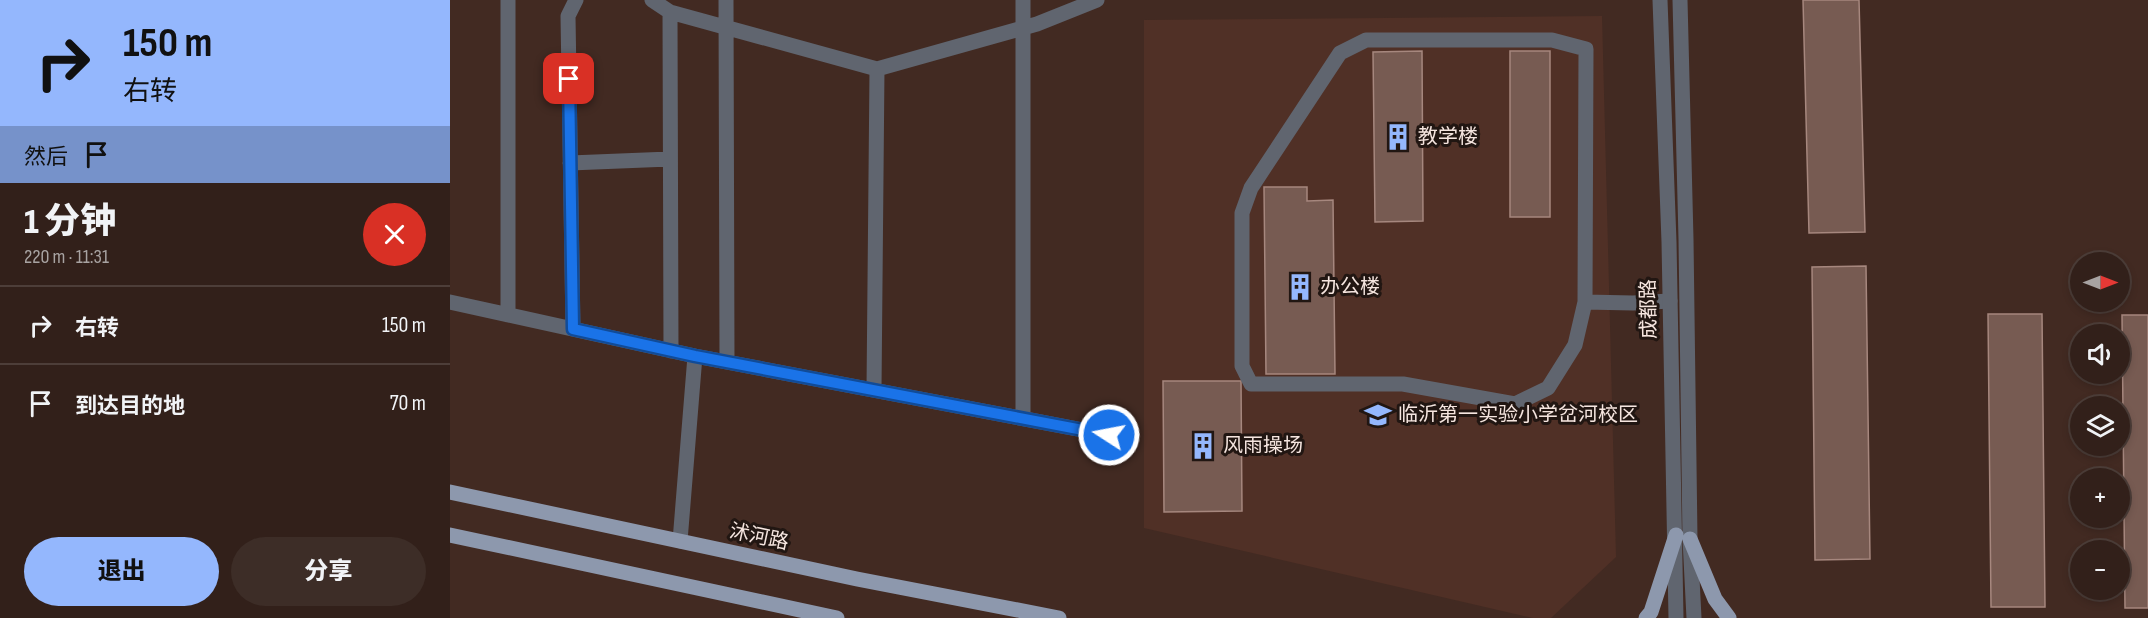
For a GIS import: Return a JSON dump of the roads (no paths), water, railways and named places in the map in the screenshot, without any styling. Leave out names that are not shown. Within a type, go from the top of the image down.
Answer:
[{"type":"main road","name":"沭河路","points":[[450,492],[857,579],[1059,618]]},
{"type":"main road","points":[[450,535],[837,618]]},
{"type":"main road","points":[[1646,618],[1651,612],[1683,537]]},
{"type":"main road","points":[[1683,537],[1715,599],[1729,618]]},
{"type":"street","points":[[508,0],[508,315]]},
{"type":"street","points":[[573,329],[568,16],[576,0]]},
{"type":"street","points":[[652,0],[670,12],[877,69],[1023,27],[1097,0]]},
{"type":"street","points":[[726,0],[727,362]]},
{"type":"street","points":[[1023,0],[1023,418]]},
{"type":"street","name":"成都路","points":[[1660,0],[1670,301],[1683,537],[1694,618]]},
{"type":"street","name":"成都路","points":[[1676,618],[1683,537],[1686,239],[1680,0]]},
{"type":"street","points":[[670,12],[671,351]]},
{"type":"street","points":[[1366,40],[1552,40],[1586,49],[1585,302],[1575,345],[1548,388],[1515,404],[1403,384],[1251,384],[1242,366],[1242,213],[1251,188],[1340,53],[1366,40]]},
{"type":"street","points":[[874,390],[877,69]]},
{"type":"street","points":[[570,163],[670,159]]},
{"type":"street","points":[[1585,302],[1670,301]]},
{"type":"street","points":[[450,302],[695,356],[1109,435]]},
{"type":"street","points":[[680,541],[695,356]]},
{"type":"place","name":"教学楼","points":[[1398,137]]},
{"type":"place","name":"办公楼","points":[[1300,287]]},
{"type":"place","name":"临沂第一实验小学岔河校区","points":[[1378,415]]},
{"type":"place","name":"风雨操场","points":[[1203,446]]}]
